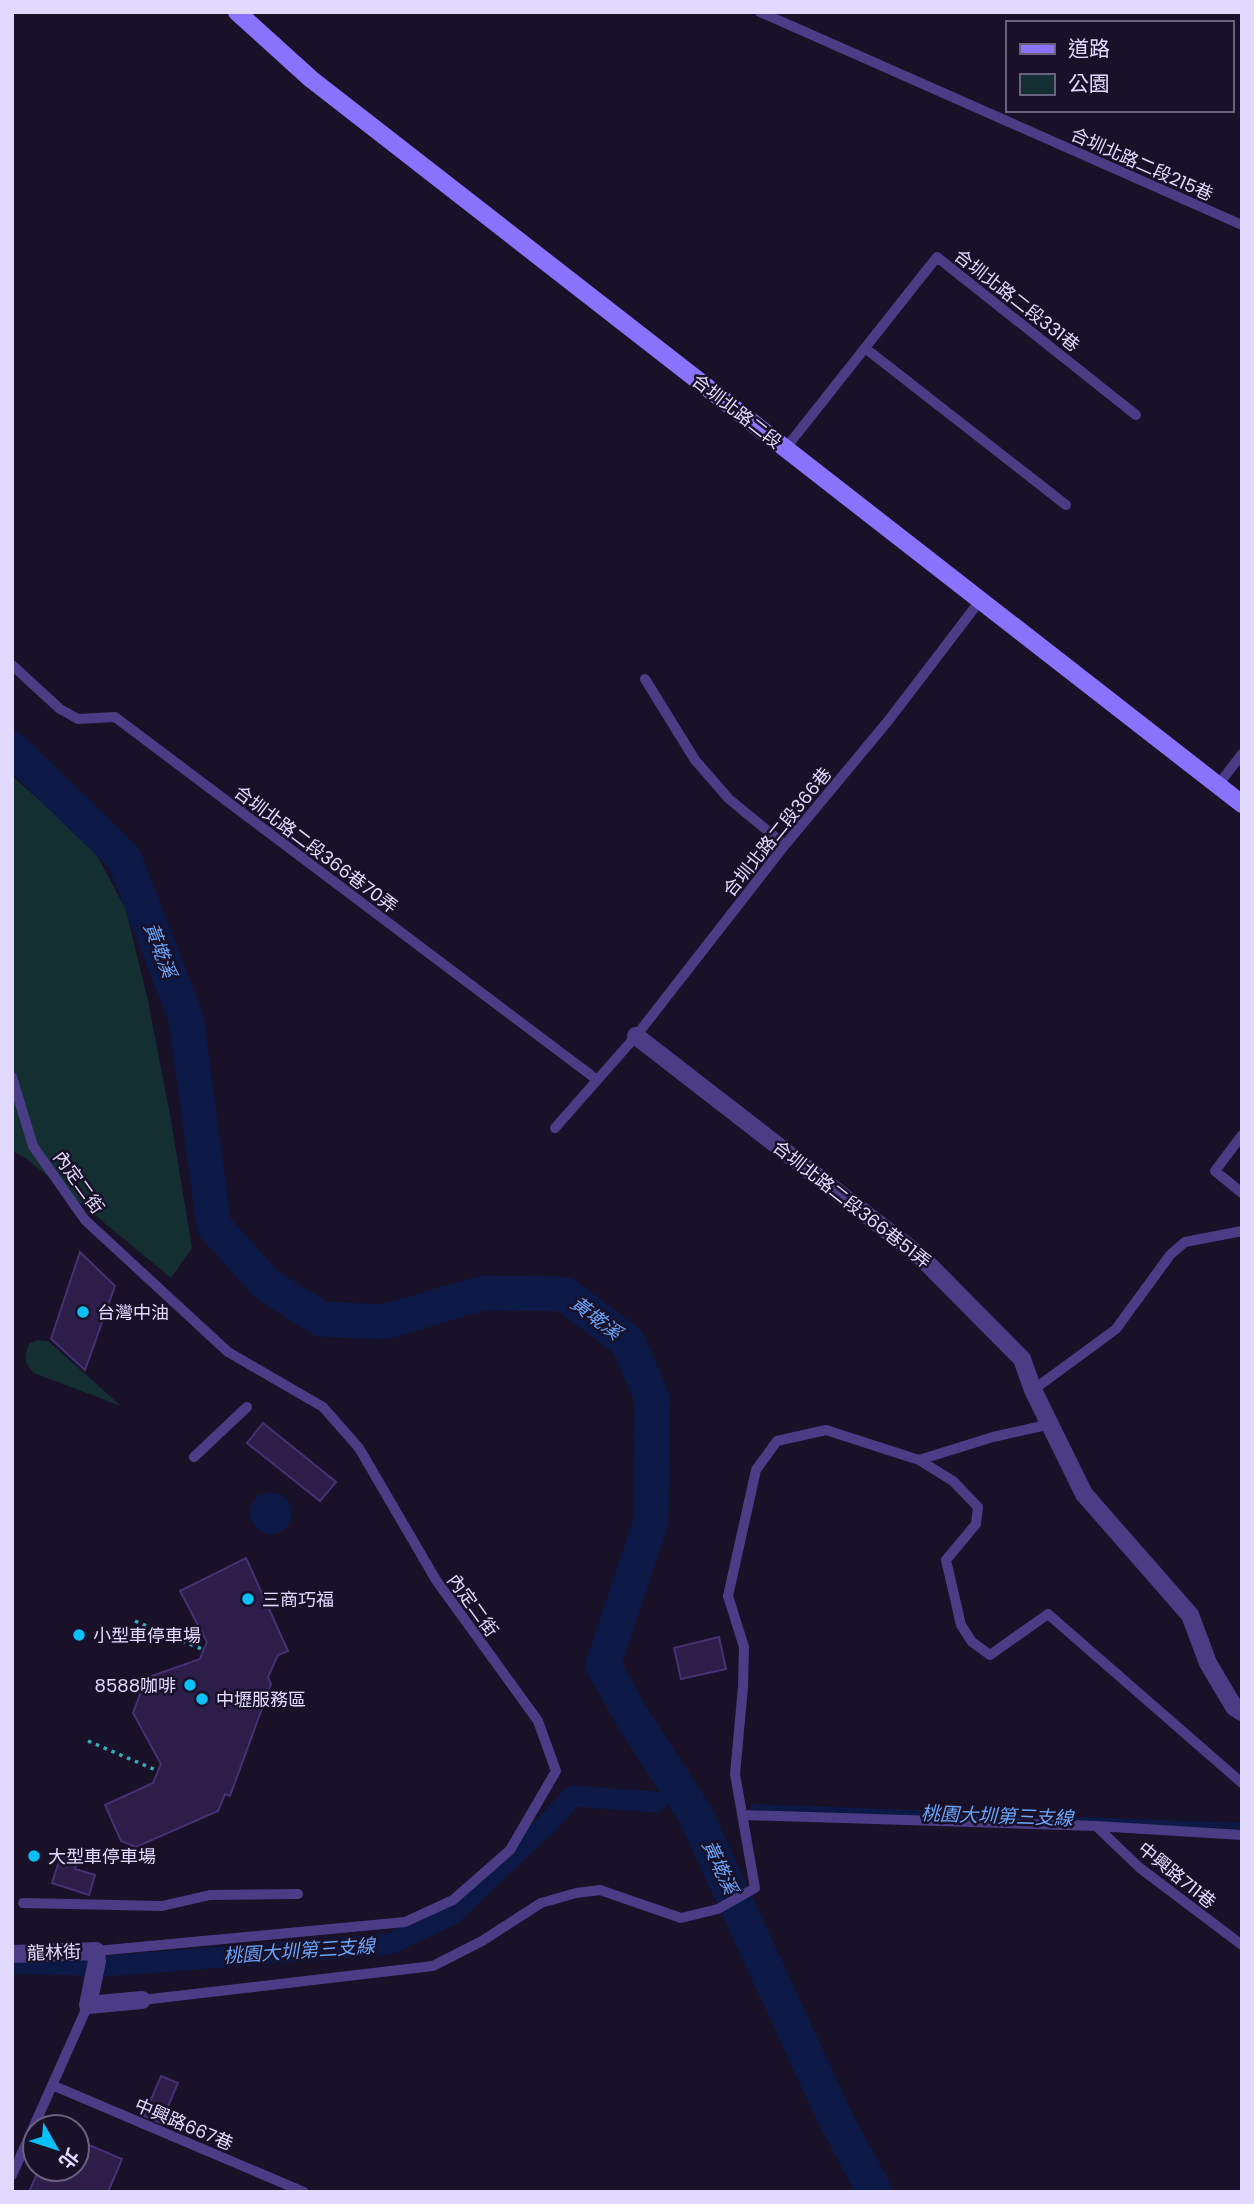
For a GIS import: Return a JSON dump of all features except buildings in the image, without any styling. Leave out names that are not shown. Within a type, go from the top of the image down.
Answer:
[{"type":"street","name":"合圳北路二段","points":[[237,12],[310,79],[1242,804]]},
{"type":"street","name":"合圳北路二段366巷51弄","points":[[636,1036],[920,1256],[1022,1359],[1033,1390],[1084,1494],[1190,1615],[1208,1663],[1234,1707],[1242,1712]]},
{"type":"street","name":"龍林街","points":[[12,1954],[96,1956]]},
{"type":"street","points":[[96,1956],[89,2001],[142,2000]]},
{"type":"lane","name":"合圳北路二段215巷","points":[[760,12],[1242,225]]},
{"type":"lane","name":"合圳北路二段331巷","points":[[785,449],[937,257],[1136,415]]},
{"type":"lane","points":[[865,348],[1066,505]]},
{"type":"lane","name":"合圳北路二段366巷","points":[[555,1128],[636,1036],[785,845],[888,721],[979,602]]},
{"type":"lane","name":"合圳北路二段366巷70弄","points":[[12,665],[60,709],[78,719],[114,717],[596,1079]]},
{"type":"lane","points":[[645,679],[695,760],[729,799],[785,845]]},
{"type":"lane","points":[[1218,785],[1242,754]]},
{"type":"lane","name":"內定二街","points":[[12,1077],[33,1146],[85,1220],[229,1352],[323,1407],[359,1448],[436,1580],[538,1721],[556,1772],[510,1850],[453,1900],[405,1922],[96,1956]]},
{"type":"lane","points":[[1242,1135],[1215,1171],[1242,1193]]},
{"type":"lane","points":[[1033,1390],[1116,1329],[1170,1255],[1185,1242],[1242,1231]]},
{"type":"lane","points":[[194,1457],[247,1407]]},
{"type":"lane","points":[[919,1460],[993,1437],[1051,1424]]},
{"type":"lane","points":[[142,2000],[433,1966],[482,1941],[541,1903],[576,1892],[600,1890],[681,1918],[718,1909],[755,1888],[735,1774],[744,1647],[728,1596],[756,1470],[777,1441],[826,1430],[919,1460],[953,1481],[978,1507],[976,1524],[946,1560],[961,1625],[972,1642],[990,1655],[1048,1614],[1242,1783]]},
{"type":"lane","points":[[743,1815],[1096,1826],[1242,1835]]},
{"type":"lane","name":"中興路711巷","points":[[1096,1826],[1140,1868],[1242,1945]]},
{"type":"lane","points":[[23,1903],[162,1906],[210,1895],[298,1894]]},
{"type":"lane","points":[[12,2175],[89,2001]]},
{"type":"lane","name":"中興路667巷","points":[[52,2085],[304,2192]]},
{"type":"path","points":[[135,1621],[204,1650]]},
{"type":"path","points":[[88,1741],[158,1772]]},
{"type":"green space","points":[[12,776],[92,846],[126,910],[148,1001],[192,1248],[171,1278],[27,1159],[12,1151]]},
{"type":"green space","points":[[37,1340],[48,1341],[121,1406],[34,1373],[28,1366],[26,1356],[29,1344]]},
{"type":"water","points":[[271,1492],[286,1498],[292,1513],[286,1528],[271,1534],[256,1528],[250,1513],[256,1498]]},
{"type":"waterway","name":"黃墘溪","points":[[12,749],[124,858],[186,1018],[214,1226],[266,1284],[321,1319],[384,1322],[483,1293],[564,1294],[628,1342],[652,1398],[651,1521],[603,1665],[632,1717],[695,1814],[835,2118],[875,2192]]},
{"type":"waterway","name":"桃園大圳第三支線","points":[[12,1963],[107,1966],[389,1944],[451,1915],[573,1796],[656,1802]]},
{"type":"waterway","name":"桃園大圳第三支線","points":[[753,1807],[1242,1826]]},
{"type":"place","name":"台灣中油","points":[[83,1312]]},
{"type":"place","name":"三商巧福","points":[[248,1599]]},
{"type":"place","name":"小型車停車場","points":[[79,1635]]},
{"type":"place","name":"8588咖啡","points":[[190,1685]]},
{"type":"place","name":"中壢服務區","points":[[202,1699]]},
{"type":"place","name":"大型車停車場","points":[[34,1856]]}]
